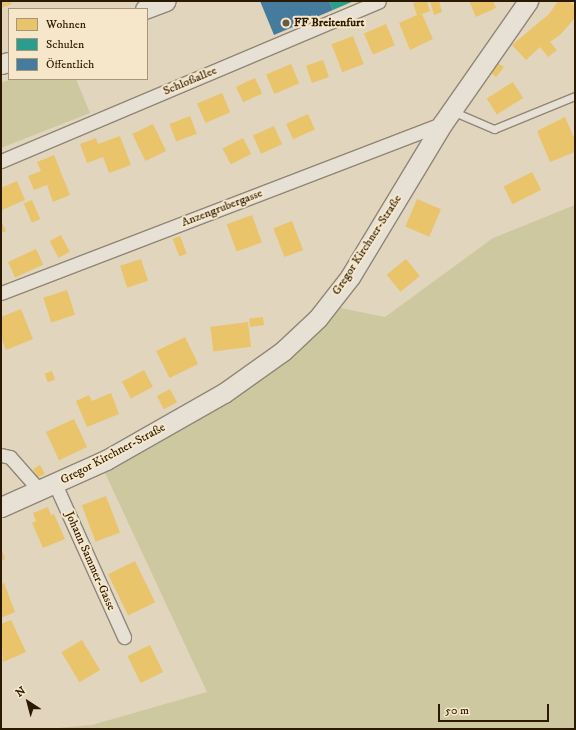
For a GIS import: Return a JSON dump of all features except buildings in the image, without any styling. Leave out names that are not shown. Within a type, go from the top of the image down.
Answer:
[{"type":"street","points":[[148,8],[166,1]]},
{"type":"street","name":"Schloßallee","points":[[1,161],[379,1]]},
{"type":"street","name":"Gregor Kirchner-Straße","points":[[1,507],[48,488],[106,460],[224,393],[283,352],[318,318],[350,277],[447,117],[528,1]]},
{"type":"street","name":"Anzengrubergasse","points":[[1,292],[447,117]]},
{"type":"street","name":"Johann Sammer-Gasse","points":[[1,455],[10,457],[48,488],[124,637]]},
{"type":"lane","points":[[447,117],[494,129],[575,96]]},
{"type":"shaded area","points":[[9,80],[76,80],[90,113],[1,148],[1,83]]},
{"type":"shaded area","points":[[575,205],[575,729],[46,729],[92,725],[207,692],[105,473],[279,368],[341,308],[385,317],[493,238]]},
{"type":"place","name":"FF Breitenfurt","points":[[286,23]]}]
